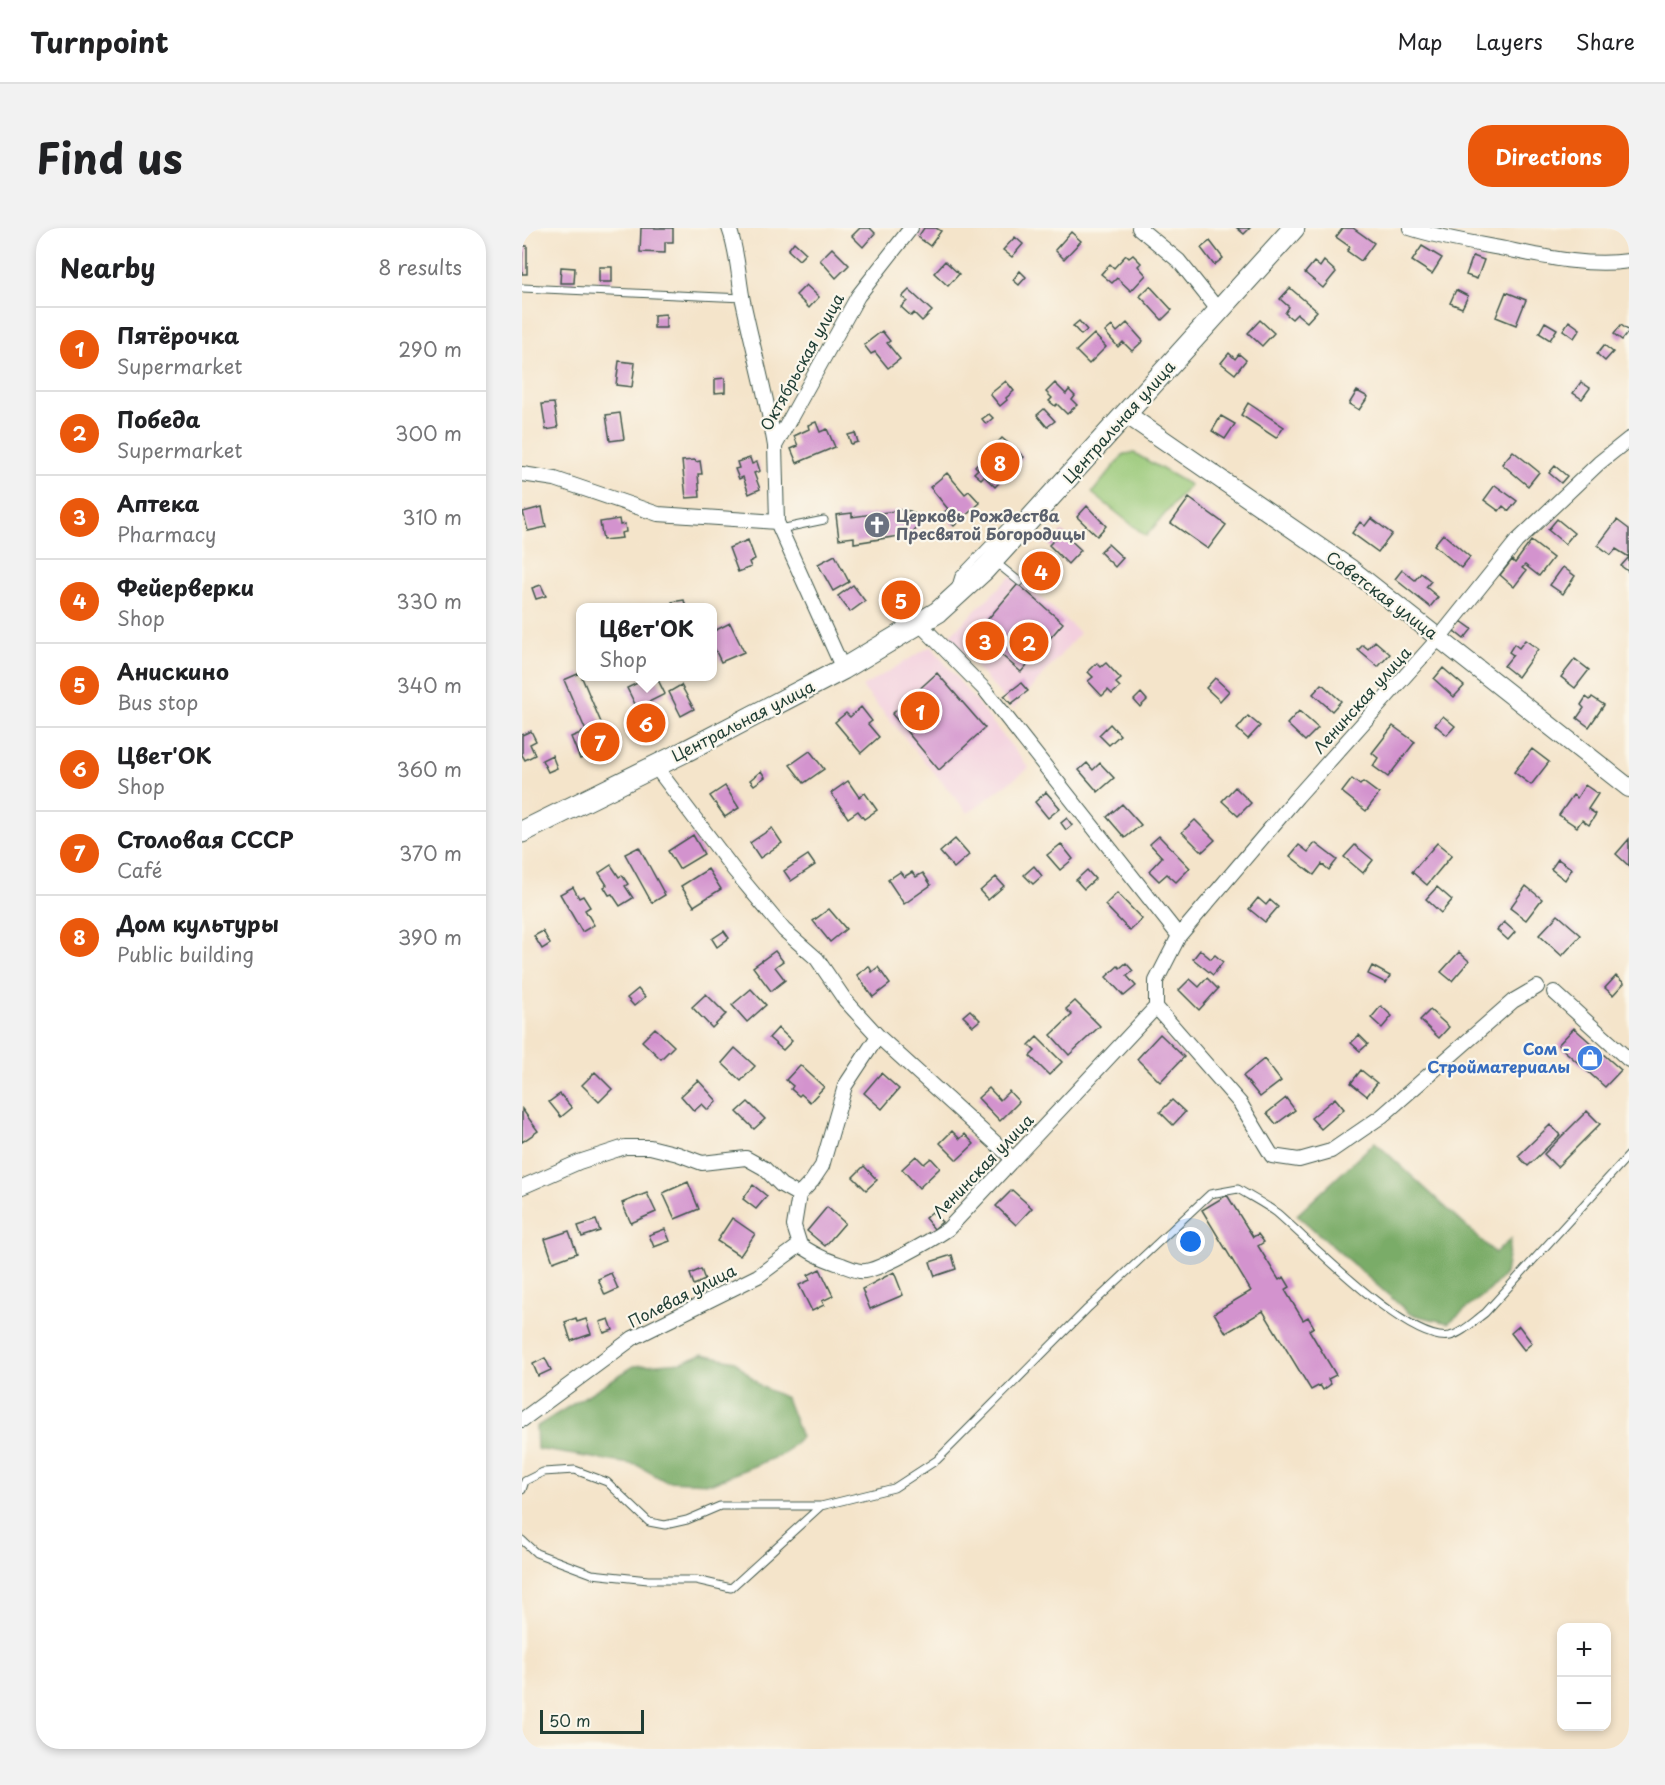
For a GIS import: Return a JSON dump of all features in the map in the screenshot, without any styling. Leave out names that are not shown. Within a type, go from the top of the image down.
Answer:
[{"type":"main road","name":"Центральная улица","points":[[522,832],[843,669],[920,624],[952,600],[994,560],[1294,228]]},
{"type":"main road","name":"Советская улица","points":[[1126,414],[1351,569],[1629,788]]},
{"type":"street","points":[[729,228],[735,244],[742,298],[775,446]]},
{"type":"street","name":"Октябрьская улица","points":[[779,526],[775,446],[858,296],[911,228]]},
{"type":"street","points":[[1139,228],[1179,261],[1219,311]]},
{"type":"street","points":[[1410,228],[1474,244],[1584,262],[1629,261]]},
{"type":"street","name":"Ленинская улица","points":[[800,1245],[820,1258],[861,1272],[884,1265],[948,1229],[1156,1006],[1156,981],[1179,936],[1297,797],[1439,638],[1516,542],[1599,463],[1629,439]]},
{"type":"street","points":[[522,474],[555,479],[658,514],[779,526],[843,669]]},
{"type":"street","points":[[920,624],[985,690],[1179,936]]},
{"type":"street","name":"Центральная улица","points":[[655,766],[734,870],[784,930],[817,959],[845,1000],[878,1036],[1013,1159]]},
{"type":"street","points":[[1156,1006],[1240,1103],[1272,1156],[1299,1160],[1331,1151],[1382,1116],[1513,1001],[1537,987]]},
{"type":"street","points":[[1554,993],[1629,1060]]},
{"type":"street","points":[[800,1245],[794,1227],[800,1195],[822,1166],[845,1086],[878,1036]]},
{"type":"street","points":[[522,1187],[579,1162],[625,1148],[650,1148],[678,1154],[702,1163],[746,1158],[764,1168],[781,1185],[800,1195]]},
{"type":"street","name":"Полевая улица","points":[[522,1420],[633,1338],[758,1276],[800,1245]]},
{"type":"lane","points":[[522,288],[742,298]]},
{"type":"lane","points":[[779,526],[824,520]]},
{"type":"lane","points":[[952,600],[958,576],[982,551],[1007,526],[1026,524]]},
{"type":"lane","points":[[994,560],[1020,582]]},
{"type":"lane","points":[[522,1490],[525,1481],[543,1472],[575,1470],[607,1482],[649,1522],[665,1525],[687,1520],[720,1506],[821,1506],[894,1488],[937,1460],[1087,1309],[1210,1194],[1238,1189],[1275,1212],[1393,1313],[1422,1331],[1450,1336],[1485,1313],[1629,1155]]},
{"type":"lane","points":[[522,1539],[536,1553],[592,1574],[648,1580],[696,1580],[731,1588],[821,1506]]},
{"type":"shaded area","points":[[1014,573],[1080,633],[1013,709],[949,636]]},
{"type":"shaded area","points":[[931,646],[1029,768],[968,813],[862,687]]},
{"type":"green space","points":[[1134,453],[1190,485],[1146,536],[1092,493],[1124,454]]},
{"type":"green space","points":[[1375,1142],[1495,1253],[1511,1239],[1505,1274],[1490,1290],[1448,1323],[1410,1314],[1297,1215]]},
{"type":"green space","points":[[702,1354],[735,1361],[760,1386],[786,1398],[801,1437],[783,1454],[712,1483],[665,1481],[637,1465],[537,1449],[536,1427],[634,1366],[682,1362]]},
{"type":"building","points":[[641,228],[673,228],[673,242],[665,242],[665,253],[640,252]]},
{"type":"building","points":[[860,228],[870,228],[875,233],[863,247],[852,236]]},
{"type":"building","points":[[924,228],[936,228],[941,231],[930,246],[918,237]]},
{"type":"building","points":[[1237,228],[1250,228],[1244,234]]},
{"type":"building","points":[[1343,228],[1353,228],[1374,243],[1361,261],[1347,251],[1350,247],[1336,237]]},
{"type":"building","points":[[1071,232],[1081,241],[1064,259],[1055,250]]},
{"type":"building","points":[[1015,237],[1023,244],[1012,257],[1003,250]]},
{"type":"building","points":[[1210,241],[1223,258],[1214,265],[1201,248]]},
{"type":"building","points":[[794,242],[806,253],[799,260],[788,250]]},
{"type":"building","points":[[522,246],[527,246],[527,274],[522,274]]},
{"type":"building","points":[[1422,246],[1442,258],[1432,274],[1412,261]]},
{"type":"building","points":[[832,248],[849,265],[836,278],[820,260]]},
{"type":"building","points":[[1126,255],[1129,258],[1133,255],[1141,263],[1138,266],[1146,275],[1131,291],[1117,278],[1112,283],[1101,274],[1110,264],[1114,268]]},
{"type":"building","points":[[1473,256],[1484,260],[1477,279],[1466,275]]},
{"type":"building","points":[[945,261],[959,274],[948,286],[934,273]]},
{"type":"building","points":[[1324,261],[1336,272],[1323,288],[1305,273],[1314,262],[1320,267]]},
{"type":"building","points":[[561,267],[575,268],[574,283],[560,283]]},
{"type":"building","points":[[599,267],[612,267],[612,282],[599,282]]},
{"type":"building","points":[[1020,271],[1026,277],[1019,285],[1013,280]]},
{"type":"building","points":[[806,285],[819,297],[809,308],[796,295]]},
{"type":"building","points":[[1150,286],[1172,310],[1162,320],[1140,296]]},
{"type":"building","points":[[1290,288],[1317,311],[1307,322],[1297,314],[1292,319],[1285,313],[1289,307],[1280,299]]},
{"type":"building","points":[[909,290],[932,311],[922,321],[914,313],[911,316],[901,307],[907,301],[902,297]]},
{"type":"building","points":[[1456,290],[1468,296],[1462,308],[1450,303]]},
{"type":"building","points":[[1506,292],[1526,300],[1516,325],[1496,317]]},
{"type":"building","points":[[666,314],[666,328],[654,328],[654,315]]},
{"type":"building","points":[[1260,320],[1274,333],[1262,346],[1248,333]]},
{"type":"building","points":[[1079,321],[1087,330],[1081,335],[1073,326]]},
{"type":"building","points":[[1569,321],[1580,329],[1574,338],[1563,330]]},
{"type":"building","points":[[1545,322],[1557,329],[1550,340],[1539,333]]},
{"type":"building","points":[[1127,323],[1143,341],[1132,351],[1123,342],[1118,347],[1105,332],[1112,326],[1117,332]]},
{"type":"building","points":[[1621,325],[1629,331],[1622,340],[1614,334]]},
{"type":"building","points":[[882,331],[890,341],[887,343],[900,359],[888,368],[875,352],[871,354],[864,345]]},
{"type":"building","points":[[1094,334],[1106,347],[1089,364],[1076,351]]},
{"type":"building","points":[[1604,345],[1613,352],[1605,361],[1597,354]]},
{"type":"building","points":[[1229,353],[1235,359],[1239,354],[1246,360],[1235,374],[1221,363]]},
{"type":"building","points":[[619,361],[635,363],[632,387],[616,385]]},
{"type":"building","points":[[725,378],[725,392],[715,393],[715,379]]},
{"type":"building","points":[[1006,381],[1014,391],[1000,406],[990,394]]},
{"type":"building","points":[[1581,382],[1590,388],[1582,399],[1573,393]]},
{"type":"building","points":[[1055,383],[1066,394],[1069,390],[1075,396],[1072,400],[1077,405],[1067,414],[1057,404],[1055,406],[1049,401],[1052,398],[1046,392]]},
{"type":"building","points":[[1357,391],[1368,397],[1359,410],[1349,404]]},
{"type":"building","points":[[554,403],[558,428],[546,430],[542,404]]},
{"type":"building","points":[[1248,403],[1284,427],[1276,438],[1241,415]]},
{"type":"building","points":[[1044,409],[1055,421],[1047,427],[1037,415]]},
{"type":"building","points":[[620,413],[624,439],[610,441],[606,415]]},
{"type":"building","points":[[989,414],[993,418],[986,424],[982,419]]},
{"type":"building","points":[[1221,416],[1235,424],[1225,439],[1212,431]]},
{"type":"building","points":[[816,422],[820,432],[827,429],[835,447],[797,463],[791,449],[798,446],[794,436],[809,429],[808,425]]},
{"type":"building","points":[[855,433],[858,442],[851,444],[848,435]]},
{"type":"building","points":[[1002,438],[1024,457],[995,487],[984,476],[981,479],[974,473],[978,469],[975,466]]},
{"type":"building","points":[[1513,451],[1539,472],[1528,486],[1502,464]]},
{"type":"building","points":[[750,458],[752,464],[757,462],[760,471],[754,473],[760,489],[749,494],[743,477],[739,479],[735,469],[739,468],[737,462]]},
{"type":"building","points":[[682,461],[700,461],[702,474],[698,474],[700,497],[686,498]]},
{"type":"building","points":[[1555,466],[1567,476],[1561,483],[1549,473]]},
{"type":"building","points":[[947,473],[965,494],[969,491],[980,503],[954,526],[943,513],[948,509],[930,487]]},
{"type":"building","points":[[1495,485],[1517,501],[1509,511],[1503,506],[1499,511],[1484,500]]},
{"type":"building","points":[[1189,498],[1226,525],[1208,549],[1171,523]]},
{"type":"building","points":[[1087,506],[1106,526],[1097,536],[1077,517]]},
{"type":"building","points":[[542,507],[546,527],[528,531],[523,512]]},
{"type":"building","name":"Церковь Рождества Пресвятой Богородицы","points":[[902,510],[915,514],[918,521],[917,528],[912,534],[854,543],[854,537],[839,539],[836,515],[852,513],[852,517]]},
{"type":"building","points":[[1371,518],[1392,534],[1378,552],[1352,533],[1360,522],[1365,526]]},
{"type":"building","points":[[619,519],[620,525],[625,524],[626,532],[621,533],[622,538],[603,540],[600,522]]},
{"type":"building","points":[[1557,519],[1574,533],[1565,544],[1548,530]]},
{"type":"building","points":[[1617,520],[1629,529],[1629,557],[1616,549],[1611,555],[1598,545]]},
{"type":"building","points":[[1062,532],[1081,550],[1068,564],[1049,545]]},
{"type":"building","points":[[1443,534],[1470,557],[1461,568],[1434,545]]},
{"type":"building","points":[[748,540],[755,559],[749,562],[751,567],[738,572],[729,548]]},
{"type":"building","points":[[1531,541],[1553,558],[1539,576],[1525,565],[1522,568],[1526,571],[1514,587],[1500,575],[1512,560],[1515,563]]},
{"type":"building","points":[[1108,544],[1123,558],[1115,567],[1100,552]]},
{"type":"building","points":[[835,555],[849,582],[833,591],[818,564]]},
{"type":"building","points":[[1629,557],[1629,572],[1621,566]]},
{"type":"building","points":[[1037,558],[1050,570],[1042,579],[1029,567]]},
{"type":"building","points":[[1563,567],[1575,576],[1563,594],[1550,585]]},
{"type":"building","points":[[1402,570],[1415,580],[1421,573],[1431,581],[1426,587],[1438,597],[1430,607],[1395,579]]},
{"type":"building","points":[[1018,584],[1063,623],[1021,672],[976,633]]},
{"type":"building","points":[[541,585],[546,596],[536,599],[532,588]]},
{"type":"building","points":[[853,585],[865,601],[850,612],[838,596]]},
{"type":"building","points":[[684,600],[685,603],[672,603]]},
{"type":"building","points":[[1461,621],[1472,629],[1464,639],[1454,631]]},
{"type":"building","points":[[730,623],[744,652],[721,662],[717,654],[717,630]]},
{"type":"building","points":[[1525,640],[1538,649],[1518,677],[1504,666],[1513,655],[1509,652],[1514,644],[1519,648]]},
{"type":"building","points":[[1375,641],[1390,654],[1378,667],[1358,650],[1363,645],[1368,649]]},
{"type":"building","points":[[1575,659],[1589,670],[1575,688],[1561,677]]},
{"type":"building","points":[[1097,663],[1101,667],[1106,663],[1121,679],[1116,683],[1120,687],[1112,694],[1108,690],[1102,696],[1088,681],[1093,677],[1088,672]]},
{"type":"building","points":[[1443,668],[1464,686],[1454,697],[1434,679]]},
{"type":"building","points":[[937,673],[985,728],[939,770],[892,714]]},
{"type":"building","points":[[576,675],[576,681],[583,681],[611,746],[595,752],[564,680]]},
{"type":"building","points":[[1215,678],[1229,691],[1220,701],[1206,688]]},
{"type":"building","points":[[642,681],[658,681],[665,694],[637,708],[627,688]]},
{"type":"building","points":[[1021,683],[1028,691],[1011,704],[1004,696]]},
{"type":"building","points":[[1322,684],[1341,701],[1332,711],[1313,694]]},
{"type":"building","points":[[681,685],[694,709],[681,716],[669,692]]},
{"type":"building","points":[[1141,693],[1147,700],[1140,707],[1134,700]]},
{"type":"building","points":[[1586,697],[1590,700],[1592,697],[1604,705],[1589,727],[1577,718],[1584,708],[1581,705]]},
{"type":"building","points":[[652,707],[660,725],[639,734],[631,716]]},
{"type":"building","points":[[861,707],[872,721],[868,724],[879,737],[861,753],[835,722],[846,713],[850,717]]},
{"type":"building","points":[[1299,711],[1318,728],[1305,741],[1287,724]]},
{"type":"building","points":[[1248,716],[1260,726],[1248,739],[1237,729]]},
{"type":"building","points":[[1443,716],[1455,726],[1447,735],[1435,725]]},
{"type":"building","points":[[1110,724],[1120,735],[1109,745],[1099,735]]},
{"type":"building","points":[[1393,726],[1415,742],[1388,777],[1373,766],[1378,758],[1372,753]]},
{"type":"building","points":[[531,731],[536,741],[530,744],[535,755],[525,760],[522,755],[522,735]]},
{"type":"building","points":[[583,732],[593,754],[580,759],[571,737]]},
{"type":"building","points":[[1532,749],[1549,762],[1531,785],[1514,772]]},
{"type":"building","points":[[810,751],[824,769],[804,783],[790,765]]},
{"type":"building","points":[[552,755],[557,768],[548,772],[542,760]]},
{"type":"building","points":[[1087,763],[1093,770],[1100,763],[1114,778],[1098,792],[1079,770]]},
{"type":"building","points":[[761,771],[765,777],[754,785],[750,780]]},
{"type":"building","points":[[1352,779],[1360,785],[1363,782],[1379,794],[1366,811],[1342,792]]},
{"type":"building","points":[[848,781],[859,797],[865,793],[877,810],[864,819],[858,811],[848,818],[831,793]]},
{"type":"building","points":[[1585,785],[1598,794],[1588,809],[1596,814],[1589,825],[1582,820],[1577,827],[1559,815],[1573,795],[1577,798]]},
{"type":"building","points":[[725,786],[739,808],[725,817],[710,796]]},
{"type":"building","points":[[1235,787],[1251,803],[1238,816],[1222,801]]},
{"type":"building","points":[[1046,792],[1060,808],[1048,818],[1035,802]]},
{"type":"building","points":[[1122,804],[1141,825],[1125,838],[1107,817]]},
{"type":"building","points":[[1067,818],[1072,825],[1066,830],[1061,823]]},
{"type":"building","points":[[1195,820],[1215,840],[1202,852],[1182,832]]},
{"type":"building","points":[[772,828],[782,843],[760,858],[750,843]]},
{"type":"building","points":[[693,835],[704,854],[679,869],[668,851]]},
{"type":"building","points":[[1159,836],[1190,868],[1176,882],[1167,874],[1159,881],[1149,871],[1162,857],[1150,844]]},
{"type":"building","points":[[955,839],[969,855],[954,868],[940,852]]},
{"type":"building","points":[[1629,839],[1629,866],[1616,854]]},
{"type":"building","points":[[1315,843],[1337,860],[1329,870],[1322,864],[1314,875],[1290,856],[1299,845],[1308,852]]},
{"type":"building","points":[[1437,843],[1452,855],[1427,885],[1412,872]]},
{"type":"building","points":[[1061,844],[1073,859],[1060,870],[1047,855]]},
{"type":"building","points":[[1355,845],[1373,860],[1363,873],[1344,857]]},
{"type":"building","points":[[639,847],[665,895],[652,903],[625,854]]},
{"type":"building","points":[[808,855],[815,865],[791,881],[784,871]]},
{"type":"building","points":[[1558,859],[1572,869],[1565,880],[1551,869]]},
{"type":"building","points":[[611,865],[619,877],[622,875],[628,884],[625,886],[633,898],[620,906],[612,894],[609,895],[604,887],[607,885],[599,873]]},
{"type":"building","points":[[1034,866],[1042,876],[1033,884],[1024,875]]},
{"type":"building","points":[[708,869],[721,889],[694,906],[681,886]]},
{"type":"building","points":[[1087,870],[1095,879],[1084,889],[1076,880]]},
{"type":"building","points":[[900,872],[904,877],[912,872],[916,877],[923,873],[931,885],[904,904],[888,880]]},
{"type":"building","points":[[996,877],[1004,886],[988,900],[980,891]]},
{"type":"building","points":[[1526,886],[1542,899],[1526,920],[1510,908]]},
{"type":"building","points":[[573,887],[579,898],[583,896],[590,907],[585,910],[594,925],[582,932],[560,894]]},
{"type":"building","points":[[1437,887],[1452,900],[1441,913],[1426,899]]},
{"type":"building","points":[[1117,893],[1142,919],[1130,931],[1105,905]]},
{"type":"building","points":[[1258,898],[1266,905],[1270,900],[1278,907],[1265,922],[1249,909]]},
{"type":"building","points":[[829,909],[846,929],[830,942],[813,921]]},
{"type":"building","points":[[1558,915],[1581,935],[1562,956],[1539,935]]},
{"type":"building","points":[[1504,922],[1515,932],[1508,940],[1497,930]]},
{"type":"building","points":[[543,931],[550,944],[542,949],[534,936]]},
{"type":"building","points":[[724,931],[729,938],[717,947],[712,939]]},
{"type":"building","points":[[1200,950],[1211,959],[1215,955],[1223,962],[1213,975],[1193,959]]},
{"type":"building","points":[[775,951],[783,961],[775,967],[785,980],[771,991],[753,967]]},
{"type":"building","points":[[1459,952],[1469,961],[1452,981],[1441,972]]},
{"type":"building","points":[[1126,963],[1133,971],[1127,976],[1136,986],[1124,996],[1106,977],[1118,966],[1120,968]]},
{"type":"building","points":[[869,966],[872,972],[878,967],[890,984],[873,997],[857,975]]},
{"type":"building","points":[[1372,966],[1390,976],[1386,983],[1368,974]]},
{"type":"building","points":[[1616,976],[1624,983],[1613,995],[1605,988]]},
{"type":"building","points":[[1207,978],[1218,989],[1199,1010],[1179,990],[1190,979],[1199,987]]},
{"type":"building","points":[[638,989],[645,997],[634,1006],[627,998]]},
{"type":"building","points":[[751,989],[766,1005],[747,1022],[732,1005]]},
{"type":"building","points":[[706,994],[726,1014],[712,1028],[692,1007]]},
{"type":"building","points":[[1075,1001],[1100,1026],[1069,1055],[1051,1035],[1072,1015],[1066,1009]]},
{"type":"building","points":[[1381,1006],[1392,1016],[1382,1028],[1371,1018]]},
{"type":"building","points":[[970,1010],[980,1020],[973,1026],[963,1016]]},
{"type":"building","points":[[1430,1010],[1449,1027],[1439,1038],[1420,1020]]},
{"type":"building","points":[[655,1028],[674,1046],[661,1059],[642,1041]]},
{"type":"building","points":[[778,1028],[792,1041],[783,1050],[769,1038]]},
{"type":"building","name":"Сом - Стройматериалы","points":[[1574,1028],[1621,1070],[1605,1087],[1558,1045]]},
{"type":"building","points":[[1160,1034],[1184,1057],[1160,1082],[1137,1059]]},
{"type":"building","points":[[1359,1035],[1368,1044],[1360,1051],[1351,1043]]},
{"type":"building","points":[[1037,1037],[1062,1062],[1049,1075],[1030,1056],[1035,1051],[1029,1045]]},
{"type":"building","points":[[735,1048],[755,1066],[741,1081],[722,1063]]},
{"type":"building","points":[[1264,1059],[1281,1081],[1260,1097],[1243,1076]]},
{"type":"building","points":[[800,1065],[824,1087],[810,1102],[791,1089],[793,1086],[786,1080]]},
{"type":"building","points":[[1361,1070],[1377,1083],[1367,1096],[1351,1083]]},
{"type":"building","points":[[595,1072],[612,1089],[599,1102],[582,1085]]},
{"type":"building","points":[[881,1073],[899,1089],[882,1109],[864,1093]]},
{"type":"building","points":[[698,1080],[717,1101],[708,1110],[702,1104],[694,1111],[681,1096]]},
{"type":"building","points":[[989,1088],[1000,1100],[1009,1091],[1019,1102],[1000,1121],[978,1098]]},
{"type":"building","points":[[560,1094],[572,1108],[561,1117],[549,1102]]},
{"type":"building","points":[[1286,1098],[1295,1110],[1276,1124],[1267,1113]]},
{"type":"building","points":[[1335,1098],[1344,1109],[1321,1129],[1311,1118]]},
{"type":"building","points":[[1172,1100],[1185,1112],[1173,1125],[1160,1112]]},
{"type":"building","points":[[748,1102],[765,1119],[754,1129],[737,1112]]},
{"type":"building","points":[[522,1109],[538,1131],[522,1142]]},
{"type":"building","points":[[1587,1111],[1600,1124],[1557,1167],[1544,1154]]},
{"type":"building","points":[[1550,1125],[1560,1135],[1528,1166],[1518,1156]]},
{"type":"building","points":[[952,1131],[960,1139],[965,1134],[974,1144],[957,1160],[940,1143]]},
{"type":"building","points":[[916,1156],[924,1164],[931,1158],[940,1168],[919,1188],[902,1169]]},
{"type":"building","points":[[864,1166],[877,1180],[866,1190],[853,1177]]},
{"type":"building","points":[[688,1182],[699,1209],[675,1219],[663,1193]]},
{"type":"building","points":[[753,1185],[767,1196],[756,1209],[743,1199]]},
{"type":"building","points":[[1012,1190],[1032,1208],[1016,1225],[996,1206]]},
{"type":"building","points":[[647,1193],[656,1212],[631,1223],[622,1203]]},
{"type":"building","points":[[1227,1195],[1253,1237],[1258,1234],[1264,1242],[1258,1246],[1279,1280],[1284,1277],[1290,1287],[1285,1290],[1303,1320],[1308,1317],[1314,1327],[1309,1330],[1336,1375],[1328,1379],[1331,1384],[1323,1390],[1320,1385],[1311,1390],[1263,1311],[1226,1333],[1214,1313],[1251,1291],[1202,1210]]},
{"type":"building","points":[[827,1207],[845,1223],[825,1246],[807,1231]]},
{"type":"building","points":[[932,1212],[942,1222],[934,1229],[925,1218]]},
{"type":"building","points":[[732,1218],[755,1234],[740,1256],[717,1241]]},
{"type":"building","points":[[596,1220],[600,1231],[582,1237],[578,1226]]},
{"type":"building","points":[[665,1229],[670,1241],[654,1247],[649,1235]]},
{"type":"building","points":[[569,1231],[577,1253],[553,1262],[545,1239]]},
{"type":"building","points":[[952,1255],[956,1269],[935,1276],[930,1262]]},
{"type":"building","points":[[701,1269],[705,1280],[694,1285],[690,1274]]},
{"type":"building","points":[[820,1269],[833,1296],[822,1301],[824,1305],[812,1311],[799,1285],[810,1280],[808,1275]]},
{"type":"building","points":[[894,1272],[903,1295],[870,1309],[862,1289]]},
{"type":"building","points":[[611,1273],[618,1289],[605,1295],[598,1279]]},
{"type":"building","points":[[576,1318],[577,1322],[586,1319],[591,1334],[571,1341],[565,1322]]},
{"type":"building","points":[[609,1319],[613,1330],[604,1333],[600,1322]]},
{"type":"building","points":[[1519,1326],[1532,1343],[1524,1350],[1511,1333]]},
{"type":"building","points":[[545,1358],[551,1370],[538,1376],[533,1364]]},
{"type":"place","name":"Дом культуры","points":[[1000,462]]},
{"type":"place","name":"Церковь Рождества Пресвятой Богородицы","points":[[877,525]]},
{"type":"place","name":"Фейерверки","points":[[1041,571]]},
{"type":"place","name":"Анискино","points":[[901,600]]},
{"type":"place","name":"Аптека","points":[[985,641]]},
{"type":"place","name":"Победа","points":[[1029,642]]},
{"type":"place","name":"Пятёрочка","points":[[920,711]]},
{"type":"place","name":"Цвет'OK","points":[[646,723]]},
{"type":"place","name":"Столовая СССР","points":[[600,742]]},
{"type":"place","name":"Сом - Стройматериалы","points":[[1590,1058]]}]
